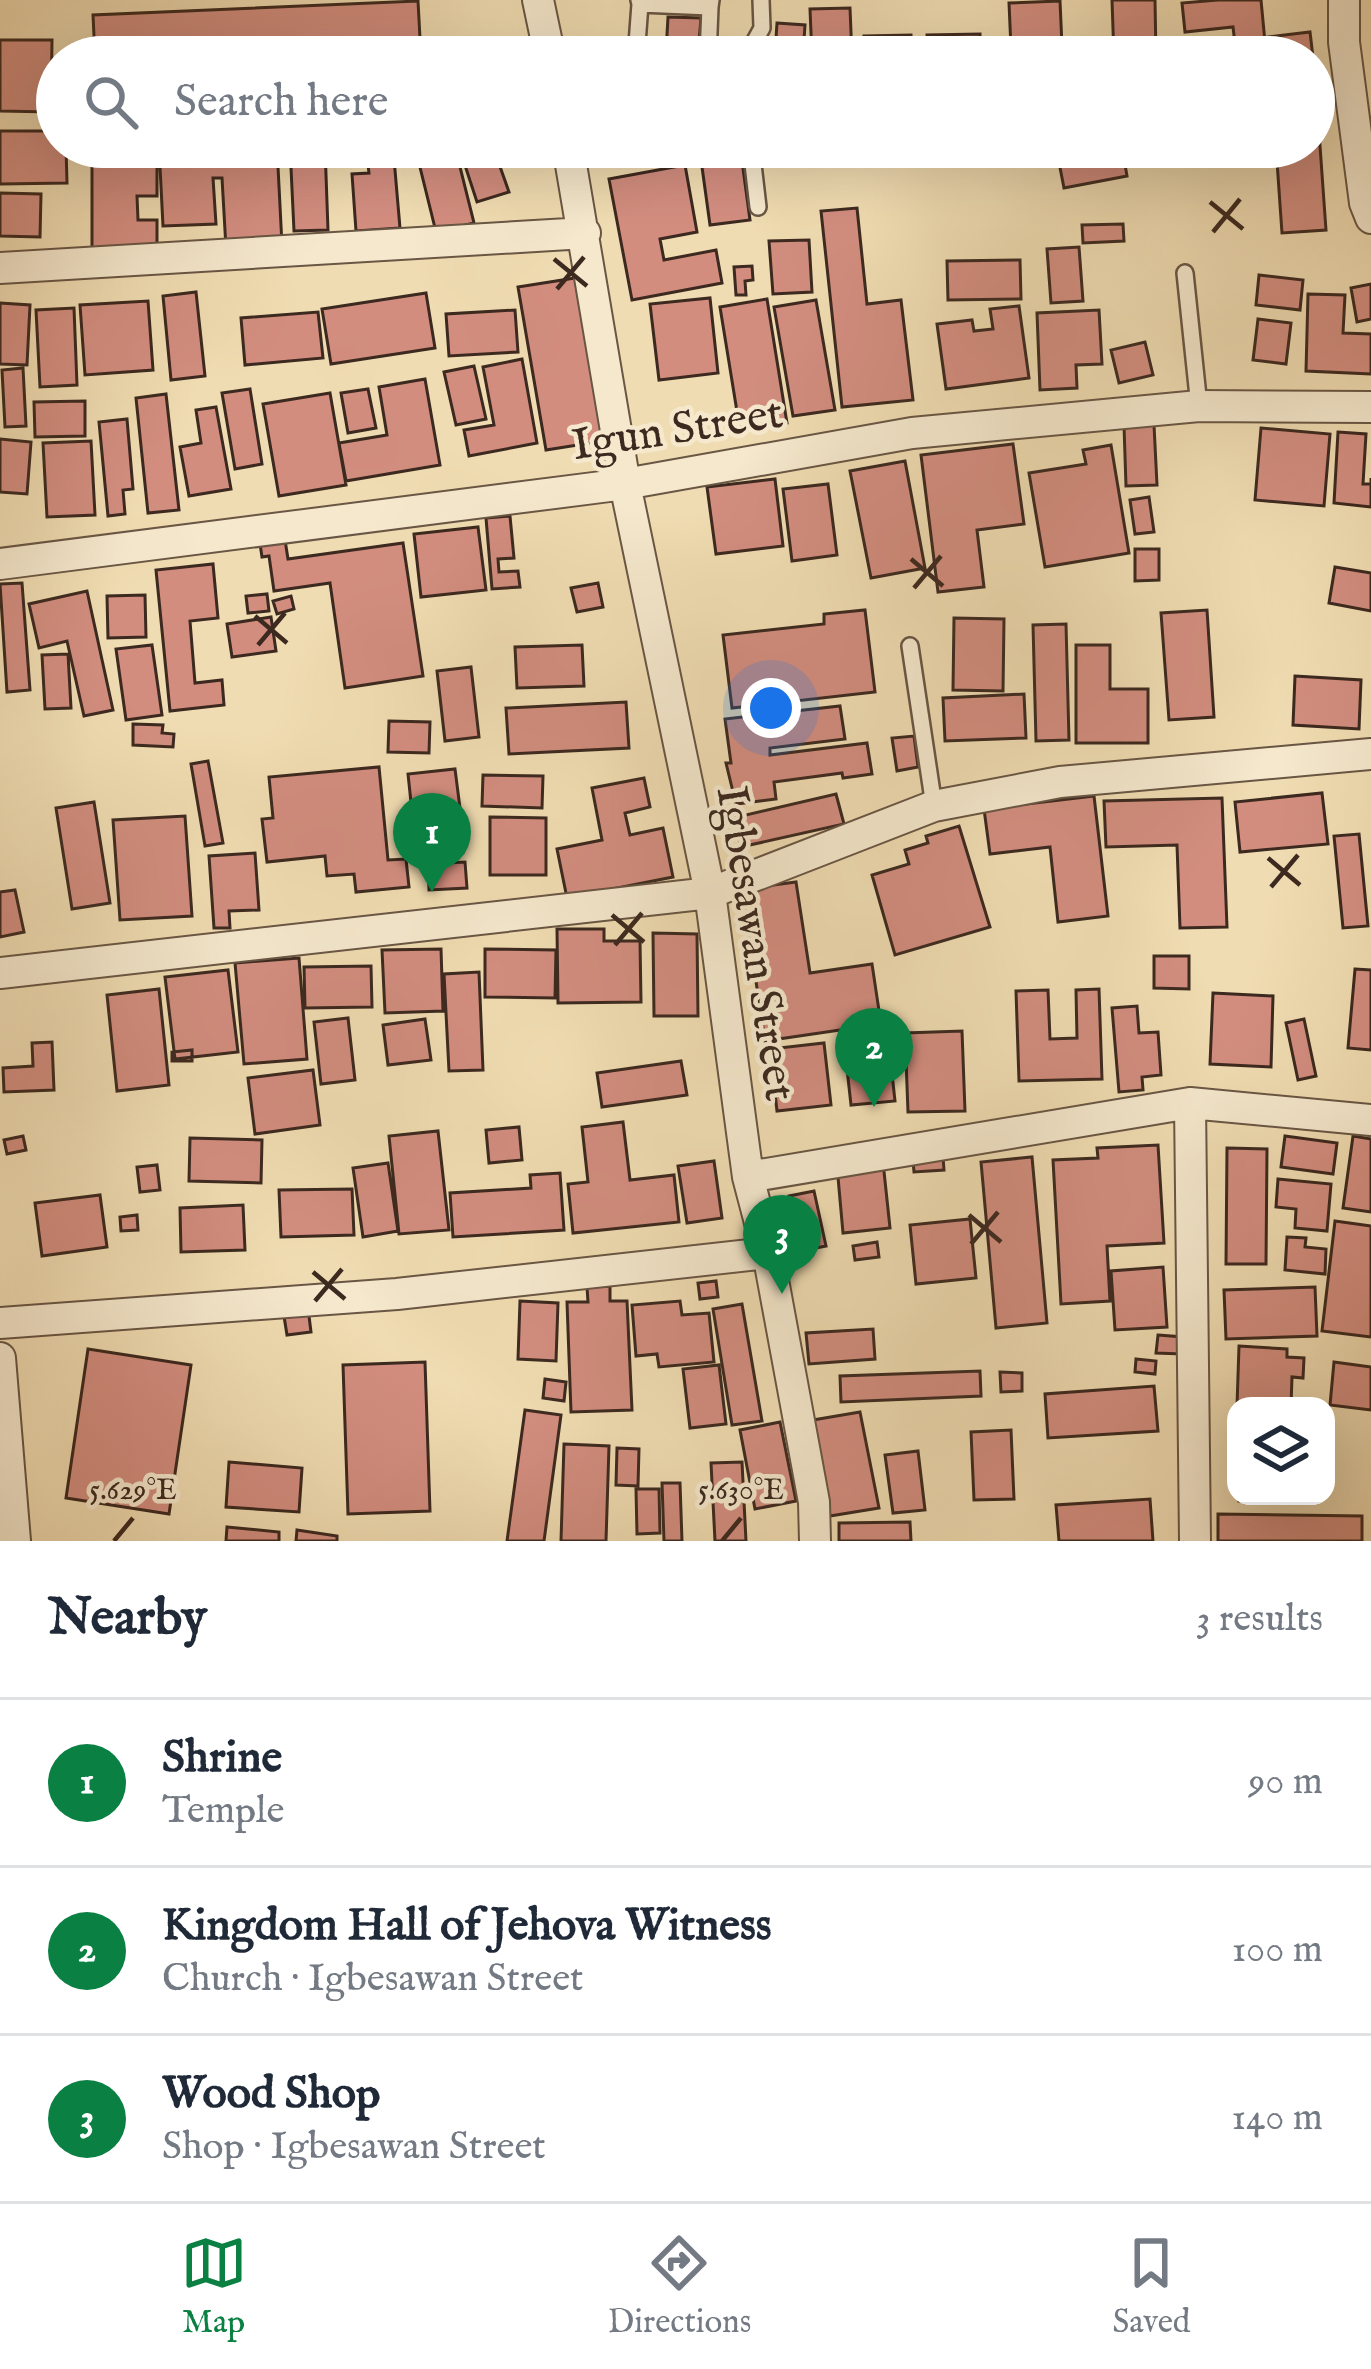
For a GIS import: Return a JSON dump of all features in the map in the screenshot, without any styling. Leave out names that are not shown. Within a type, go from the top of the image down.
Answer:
[{"type":"street","points":[[538,0],[546,36]]},
{"type":"street","points":[[1344,0],[1344,42],[1365,203],[1371,218]]},
{"type":"street","name":"Igbesawan Street","points":[[572,168],[625,484],[710,893],[748,1177],[768,1253],[814,1502],[815,1541]]},
{"type":"street","points":[[0,268],[585,233]]},
{"type":"street","name":"Igun Street","points":[[0,564],[625,484],[912,433],[1199,406],[1371,407]]},
{"type":"street","points":[[0,973],[710,893],[934,806],[1060,782],[1371,754]]},
{"type":"street","points":[[1190,1103],[1195,1541]]},
{"type":"street","points":[[748,1177],[1190,1103],[1371,1120]]},
{"type":"street","points":[[0,1323],[397,1294],[768,1253]]},
{"type":"street","points":[[0,1358],[16,1541]]},
{"type":"lane","points":[[758,36],[762,28],[761,0]]},
{"type":"lane","points":[[638,36],[640,2],[711,3],[709,36]]},
{"type":"lane","points":[[754,168],[758,207]]},
{"type":"lane","points":[[1185,273],[1199,406]]},
{"type":"lane","points":[[910,646],[934,806]]},
{"type":"building","points":[[1112,0],[1155,0],[1156,36],[1113,36]]},
{"type":"building","points":[[1261,0],[1264,36],[1234,36],[1233,27],[1185,32],[1182,3]]},
{"type":"building","points":[[418,1],[420,36],[94,36],[93,15]]},
{"type":"building","points":[[1060,1],[1062,36],[1010,36],[1009,3]]},
{"type":"building","points":[[850,8],[851,36],[811,36],[810,9]]},
{"type":"building","points":[[668,17],[701,18],[700,36],[667,36]]},
{"type":"building","points":[[777,23],[805,25],[804,36],[776,36]]},
{"type":"building","points":[[0,40],[36,40],[36,112],[0,111]]},
{"type":"building","points":[[0,131],[36,131],[36,168],[67,168],[67,183],[0,184]]},
{"type":"building","points":[[92,168],[157,168],[157,196],[137,196],[138,220],[157,220],[157,251],[92,250]]},
{"type":"building","points":[[160,168],[278,168],[282,245],[226,248],[222,178],[213,178],[216,224],[163,226]]},
{"type":"building","points":[[291,168],[326,168],[328,230],[294,231]]},
{"type":"building","points":[[368,168],[395,168],[400,228],[356,231],[352,174],[369,173]]},
{"type":"building","points":[[420,168],[460,168],[474,223],[436,232]]},
{"type":"building","points":[[466,168],[500,168],[509,192],[477,202]]},
{"type":"building","points":[[686,168],[697,232],[660,239],[664,260],[716,250],[722,283],[632,300],[609,179]]},
{"type":"building","points":[[702,168],[743,168],[750,220],[710,225]]},
{"type":"building","points":[[1060,168],[1126,168],[1127,176],[1064,188]]},
{"type":"building","points":[[1277,168],[1322,168],[1326,230],[1282,233]]},
{"type":"building","points":[[0,193],[41,194],[40,237],[0,236]]},
{"type":"building","points":[[857,208],[867,304],[901,300],[913,400],[842,407],[821,211]]},
{"type":"building","points":[[1123,224],[1124,241],[1083,243],[1082,225]]},
{"type":"building","points":[[809,240],[812,292],[773,294],[769,241]]},
{"type":"building","points":[[1079,247],[1083,301],[1051,303],[1047,249]]},
{"type":"building","points":[[1020,260],[1021,299],[948,300],[947,261]]},
{"type":"building","points":[[752,266],[753,280],[745,281],[746,295],[736,295],[734,267]]},
{"type":"building","points":[[1259,275],[1303,280],[1300,310],[1256,305]]},
{"type":"building","points":[[575,278],[603,441],[546,450],[518,287]]},
{"type":"building","points":[[1371,284],[1371,319],[1357,322],[1351,288]]},
{"type":"building","points":[[196,292],[205,376],[171,380],[163,296]]},
{"type":"building","points":[[426,293],[435,348],[331,364],[322,309]]},
{"type":"building","points":[[1308,294],[1345,295],[1343,333],[1371,334],[1371,374],[1306,371]]},
{"type":"building","points":[[710,298],[718,373],[659,380],[650,304]]},
{"type":"building","points":[[767,299],[787,423],[740,430],[720,307]]},
{"type":"building","points":[[816,300],[835,410],[793,416],[774,307]]},
{"type":"building","points":[[148,301],[153,370],[85,375],[80,305]]},
{"type":"building","points":[[0,303],[30,305],[27,365],[0,364]]},
{"type":"building","points":[[1019,306],[1029,378],[946,389],[937,324],[972,320],[974,331],[993,329],[990,309]]},
{"type":"building","points":[[74,308],[77,385],[40,387],[36,310]]},
{"type":"building","points":[[515,310],[518,352],[449,356],[446,314]]},
{"type":"building","points":[[1099,310],[1102,364],[1076,365],[1077,388],[1040,390],[1037,313]]},
{"type":"building","points":[[318,312],[323,358],[245,365],[241,318]]},
{"type":"building","points":[[1258,319],[1291,323],[1286,364],[1253,360]]},
{"type":"building","points":[[1145,342],[1153,375],[1119,383],[1111,350]]},
{"type":"building","points":[[522,359],[537,443],[469,456],[464,430],[494,425],[483,367]]},
{"type":"building","points":[[474,366],[486,419],[456,425],[444,372]]},
{"type":"building","points":[[23,368],[26,426],[5,427],[2,370]]},
{"type":"building","points":[[425,379],[440,465],[346,481],[339,443],[387,435],[379,387]]},
{"type":"building","points":[[250,389],[262,464],[235,469],[222,393]]},
{"type":"building","points":[[368,389],[376,428],[348,433],[341,393]]},
{"type":"building","points":[[330,393],[346,485],[279,496],[263,404]]},
{"type":"building","points":[[166,394],[179,510],[148,513],[136,398]]},
{"type":"building","points":[[85,401],[85,436],[35,437],[34,402]]},
{"type":"building","points":[[216,407],[231,489],[189,496],[180,447],[201,443],[196,410]]},
{"type":"building","points":[[127,419],[133,489],[123,490],[125,514],[108,516],[99,422]]},
{"type":"building","points":[[1154,425],[1157,485],[1126,486],[1124,426]]},
{"type":"building","points":[[1261,428],[1330,434],[1324,506],[1255,500]]},
{"type":"building","points":[[1338,432],[1366,434],[1363,484],[1371,484],[1371,507],[1334,503]]},
{"type":"building","points":[[0,439],[31,442],[27,494],[0,492]]},
{"type":"building","points":[[91,441],[95,515],[47,517],[43,443]]},
{"type":"building","points":[[1013,444],[1024,524],[977,530],[984,587],[938,592],[921,455]]},
{"type":"building","points":[[1111,445],[1129,553],[1045,567],[1029,473],[1086,464],[1083,450]]},
{"type":"building","points":[[905,461],[925,568],[871,578],[850,471]]},
{"type":"building","points":[[775,479],[783,546],[716,554],[707,487]]},
{"type":"building","points":[[828,484],[837,555],[792,561],[783,489]]},
{"type":"building","points":[[1149,497],[1154,532],[1135,534],[1130,500]]},
{"type":"building","points":[[510,516],[514,558],[498,559],[499,572],[518,571],[520,587],[492,589],[486,518]]},
{"type":"building","points":[[478,527],[486,590],[421,597],[414,534]]},
{"type":"building","points":[[285,540],[288,559],[403,543],[423,676],[345,688],[330,583],[274,591],[269,556],[262,557],[260,544]]},
{"type":"building","points":[[1135,549],[1159,549],[1159,580],[1135,581]]},
{"type":"building","points":[[213,564],[218,618],[190,621],[195,683],[222,680],[224,705],[170,711],[156,570]]},
{"type":"building","points":[[1335,567],[1371,573],[1371,611],[1329,603]]},
{"type":"building","points":[[22,583],[30,690],[7,692],[0,584]]},
{"type":"building","points":[[598,583],[603,607],[577,612],[571,588]]},
{"type":"building","points":[[87,591],[113,710],[84,716],[67,641],[39,648],[29,604]]},
{"type":"building","points":[[267,594],[269,611],[248,613],[246,596]]},
{"type":"building","points":[[145,595],[146,637],[108,638],[107,596]]},
{"type":"building","points":[[291,596],[294,609],[277,614],[273,601]]},
{"type":"building","points":[[865,610],[875,692],[732,708],[723,635],[824,624],[824,614]]},
{"type":"building","points":[[1207,610],[1214,717],[1169,720],[1161,613]]},
{"type":"building","points":[[271,617],[276,651],[232,657],[227,624]]},
{"type":"building","points":[[954,618],[1004,619],[1003,691],[953,690]]},
{"type":"building","points":[[1066,624],[1069,740],[1036,741],[1033,625]]},
{"type":"building","points":[[152,645],[162,715],[126,720],[116,649]]},
{"type":"building","points":[[582,645],[584,686],[517,688],[515,647]]},
{"type":"building","points":[[1076,645],[1110,645],[1110,689],[1148,689],[1148,743],[1076,743]]},
{"type":"building","points":[[68,654],[71,708],[45,709],[42,655]]},
{"type":"building","points":[[471,667],[479,737],[445,741],[437,671]]},
{"type":"building","points":[[1295,676],[1361,680],[1359,729],[1293,725]]},
{"type":"building","points":[[1024,694],[1026,738],[945,741],[943,698]]},
{"type":"building","points":[[626,702],[629,748],[509,754],[506,708]]},
{"type":"building","points":[[840,706],[845,739],[770,748],[770,755],[867,743],[872,774],[774,782],[776,799],[736,804],[726,763],[731,763],[725,719]]},
{"type":"building","points":[[389,721],[430,722],[429,753],[388,752]]},
{"type":"building","points":[[133,724],[163,725],[162,733],[174,734],[173,747],[133,745]]},
{"type":"building","points":[[914,736],[918,767],[897,771],[892,738]]},
{"type":"building","points":[[208,761],[223,843],[205,846],[191,764]]},
{"type":"building","points":[[379,767],[388,860],[406,859],[409,887],[356,892],[354,874],[327,876],[325,856],[267,862],[262,819],[273,818],[269,777]]},
{"type":"building","points":[[455,769],[461,816],[413,821],[408,774]]},
{"type":"building","points":[[483,775],[543,776],[542,808],[482,806]]},
{"type":"building","points":[[644,778],[650,807],[625,813],[630,835],[663,828],[673,877],[567,898],[557,849],[602,840],[592,788]]},
{"type":"building","points":[[1322,793],[1328,844],[1240,852],[1235,802]]},
{"type":"building","points":[[836,794],[844,824],[741,847],[733,818]]},
{"type":"building","points":[[1094,796],[1108,916],[1058,922],[1050,847],[990,854],[984,809]]},
{"type":"building","points":[[1222,798],[1227,927],[1180,928],[1177,845],[1106,847],[1104,801]]},
{"type":"building","points":[[94,802],[110,903],[72,909],[56,808]]},
{"type":"building","points":[[185,816],[192,916],[120,920],[113,820]]},
{"type":"building","points":[[490,817],[546,818],[546,875],[490,875]]},
{"type":"building","points":[[462,826],[463,852],[414,855],[412,828]]},
{"type":"building","points":[[959,826],[990,927],[895,955],[872,875],[909,864],[905,850],[928,843],[926,836]]},
{"type":"building","points":[[1359,834],[1368,926],[1343,928],[1334,836]]},
{"type":"building","points":[[255,853],[259,910],[229,911],[230,928],[214,928],[209,856]]},
{"type":"building","points":[[465,862],[467,888],[429,890],[428,864]]},
{"type":"building","points":[[796,882],[810,973],[872,964],[881,1024],[765,1041],[742,889]]},
{"type":"building","points":[[15,890],[24,932],[0,937],[0,892]]},
{"type":"building","points":[[557,929],[604,929],[604,941],[640,941],[641,1002],[558,1003]]},
{"type":"building","points":[[653,933],[697,934],[698,1016],[654,1016]]},
{"type":"building","points":[[441,949],[443,1011],[385,1013],[382,950]]},
{"type":"building","points":[[485,949],[556,950],[555,998],[485,997]]},
{"type":"building","points":[[1154,956],[1189,956],[1189,989],[1154,988]]},
{"type":"building","points":[[299,958],[307,1059],[244,1064],[235,963]]},
{"type":"building","points":[[371,966],[372,1007],[305,1008],[304,967]]},
{"type":"building","points":[[1355,969],[1371,970],[1371,1050],[1348,1048]]},
{"type":"building","points":[[228,970],[238,1052],[175,1059],[165,977]]},
{"type":"building","points":[[479,972],[483,1070],[449,1071],[444,974]]},
{"type":"building","points":[[159,989],[169,1085],[117,1091],[107,995]]},
{"type":"building","points":[[1099,989],[1102,1079],[1019,1081],[1016,991],[1048,990],[1050,1039],[1077,1038],[1076,990]]},
{"type":"building","points":[[1213,993],[1273,996],[1271,1067],[1210,1064]]},
{"type":"building","points":[[1137,1006],[1139,1033],[1158,1032],[1161,1075],[1142,1077],[1143,1090],[1119,1092],[1112,1008]]},
{"type":"building","points":[[348,1018],[355,1080],[321,1084],[314,1022]]},
{"type":"building","points":[[425,1019],[431,1060],[388,1065],[383,1025]]},
{"type":"building","points":[[1304,1019],[1316,1076],[1298,1080],[1286,1023]]},
{"type":"building","points":[[887,1028],[895,1101],[851,1105],[843,1032]]},
{"type":"building","points":[[962,1031],[965,1111],[908,1112],[905,1033]]},
{"type":"building","points":[[52,1042],[54,1090],[4,1092],[3,1068],[33,1066],[32,1043]]},
{"type":"building","points":[[824,1043],[831,1105],[777,1111],[770,1049]]},
{"type":"building","points":[[192,1050],[192,1061],[172,1061],[172,1052]]},
{"type":"building","points":[[681,1061],[687,1095],[602,1107],[597,1073]]},
{"type":"building","points":[[313,1070],[320,1125],[255,1134],[248,1078]]},
{"type":"building","points":[[623,1122],[630,1180],[674,1175],[679,1222],[573,1233],[568,1184],[588,1182],[582,1127]]},
{"type":"building","points":[[519,1127],[522,1160],[489,1163],[486,1130]]},
{"type":"building","points":[[438,1131],[449,1230],[399,1234],[389,1136]]},
{"type":"building","points":[[23,1136],[26,1150],[7,1154],[4,1140]]},
{"type":"building","points":[[1285,1136],[1337,1143],[1333,1174],[1281,1167]]},
{"type":"building","points":[[1353,1136],[1371,1139],[1371,1212],[1343,1208]]},
{"type":"building","points":[[190,1138],[262,1140],[261,1183],[189,1181]]},
{"type":"building","points":[[1158,1145],[1164,1243],[1107,1246],[1110,1301],[1061,1304],[1053,1160],[1098,1158],[1097,1148]]},
{"type":"building","points":[[1227,1148],[1267,1149],[1266,1264],[1226,1264]]},
{"type":"building","points":[[943,1157],[944,1170],[914,1172],[913,1160]]},
{"type":"building","points":[[1032,1157],[1047,1323],[996,1328],[981,1162]]},
{"type":"building","points":[[714,1161],[722,1218],[687,1223],[678,1166]]},
{"type":"building","points":[[883,1162],[890,1228],[843,1233],[837,1166]]},
{"type":"building","points":[[388,1163],[398,1231],[363,1237],[353,1168]]},
{"type":"building","points":[[157,1165],[160,1190],[140,1192],[137,1167]]},
{"type":"building","points":[[560,1173],[564,1230],[453,1237],[450,1193],[531,1188],[530,1175]]},
{"type":"building","points":[[1278,1179],[1331,1184],[1327,1231],[1295,1228],[1296,1209],[1276,1207]]},
{"type":"building","points":[[352,1189],[354,1235],[281,1237],[279,1190]]},
{"type":"building","points":[[814,1191],[826,1246],[800,1251],[789,1196]]},
{"type":"building","points":[[100,1195],[107,1247],[42,1256],[35,1203]]},
{"type":"building","points":[[243,1205],[245,1250],[181,1252],[180,1208]]},
{"type":"building","points":[[137,1215],[138,1230],[121,1231],[120,1217]]},
{"type":"building","points":[[970,1219],[976,1278],[916,1284],[910,1225]]},
{"type":"building","points":[[1335,1221],[1371,1226],[1371,1337],[1322,1331]]},
{"type":"building","points":[[1287,1237],[1306,1238],[1305,1247],[1326,1249],[1325,1274],[1285,1270]]},
{"type":"building","points":[[877,1242],[879,1257],[855,1260],[853,1246]]},
{"type":"building","points":[[1163,1267],[1167,1327],[1115,1330],[1111,1271]]},
{"type":"building","points":[[716,1281],[718,1297],[700,1299],[698,1283]]},
{"type":"building","points":[[610,1286],[610,1301],[627,1301],[632,1410],[571,1412],[567,1302],[588,1302],[587,1287]]},
{"type":"building","points":[[1315,1287],[1317,1336],[1226,1339],[1224,1290]]},
{"type":"building","points":[[520,1301],[558,1303],[556,1361],[518,1359]]},
{"type":"building","points":[[680,1301],[682,1315],[709,1313],[714,1362],[659,1367],[657,1354],[636,1356],[632,1305]]},
{"type":"building","points":[[742,1304],[762,1421],[732,1425],[713,1309]]},
{"type":"building","points":[[308,1308],[311,1332],[287,1335],[283,1310]]},
{"type":"building","points":[[873,1329],[875,1359],[809,1364],[806,1333]]},
{"type":"building","points":[[1158,1335],[1183,1337],[1182,1354],[1156,1353]]},
{"type":"building","points":[[1239,1346],[1287,1349],[1287,1357],[1304,1358],[1303,1378],[1292,1377],[1291,1397],[1237,1397]]},
{"type":"building","points":[[88,1349],[191,1365],[169,1514],[66,1498]]},
{"type":"building","points":[[1136,1359],[1156,1361],[1155,1374],[1135,1372]]},
{"type":"building","points":[[425,1362],[430,1511],[348,1514],[343,1365]]},
{"type":"building","points":[[1334,1362],[1371,1367],[1371,1410],[1335,1406],[1335,1397],[1331,1397]]},
{"type":"building","points":[[719,1365],[726,1424],[690,1428],[683,1369]]},
{"type":"building","points":[[980,1371],[981,1396],[841,1402],[840,1376]]},
{"type":"building","points":[[1000,1372],[1022,1373],[1022,1391],[1001,1392]]},
{"type":"building","points":[[545,1379],[566,1382],[564,1401],[543,1398]]},
{"type":"building","points":[[1154,1386],[1158,1431],[1048,1438],[1045,1394]]},
{"type":"building","points":[[525,1410],[561,1415],[544,1541],[507,1541]]},
{"type":"building","points":[[860,1412],[879,1508],[830,1516],[813,1420]]},
{"type":"building","points":[[780,1422],[796,1501],[755,1509],[740,1430]]},
{"type":"building","points":[[1011,1430],[1014,1499],[974,1500],[971,1432]]},
{"type":"building","points":[[564,1444],[609,1446],[606,1541],[561,1541]]},
{"type":"building","points":[[617,1448],[639,1449],[638,1486],[616,1485]]},
{"type":"building","points":[[918,1451],[925,1510],[893,1513],[885,1455]]},
{"type":"building","points":[[229,1462],[302,1468],[299,1512],[226,1507]]},
{"type":"building","points":[[742,1462],[746,1541],[715,1541],[711,1463]]},
{"type":"building","points":[[662,1483],[680,1483],[682,1541],[664,1541]]},
{"type":"building","points":[[636,1489],[659,1489],[660,1533],[637,1534]]},
{"type":"building","points":[[1150,1499],[1153,1541],[1059,1541],[1056,1505]]},
{"type":"building","points":[[1218,1514],[1362,1516],[1362,1541],[1218,1541]]},
{"type":"building","points":[[910,1522],[911,1541],[839,1541],[839,1523]]},
{"type":"building","points":[[227,1527],[279,1532],[279,1541],[226,1541]]},
{"type":"building","points":[[297,1530],[337,1536],[337,1541],[296,1541]]},
{"type":"place","name":"Shrine","points":[[432,892]]},
{"type":"place","name":"Kingdom Hall of Jehova Witness","points":[[874,1107]]},
{"type":"place","name":"Wood Shop","points":[[782,1294]]}]
